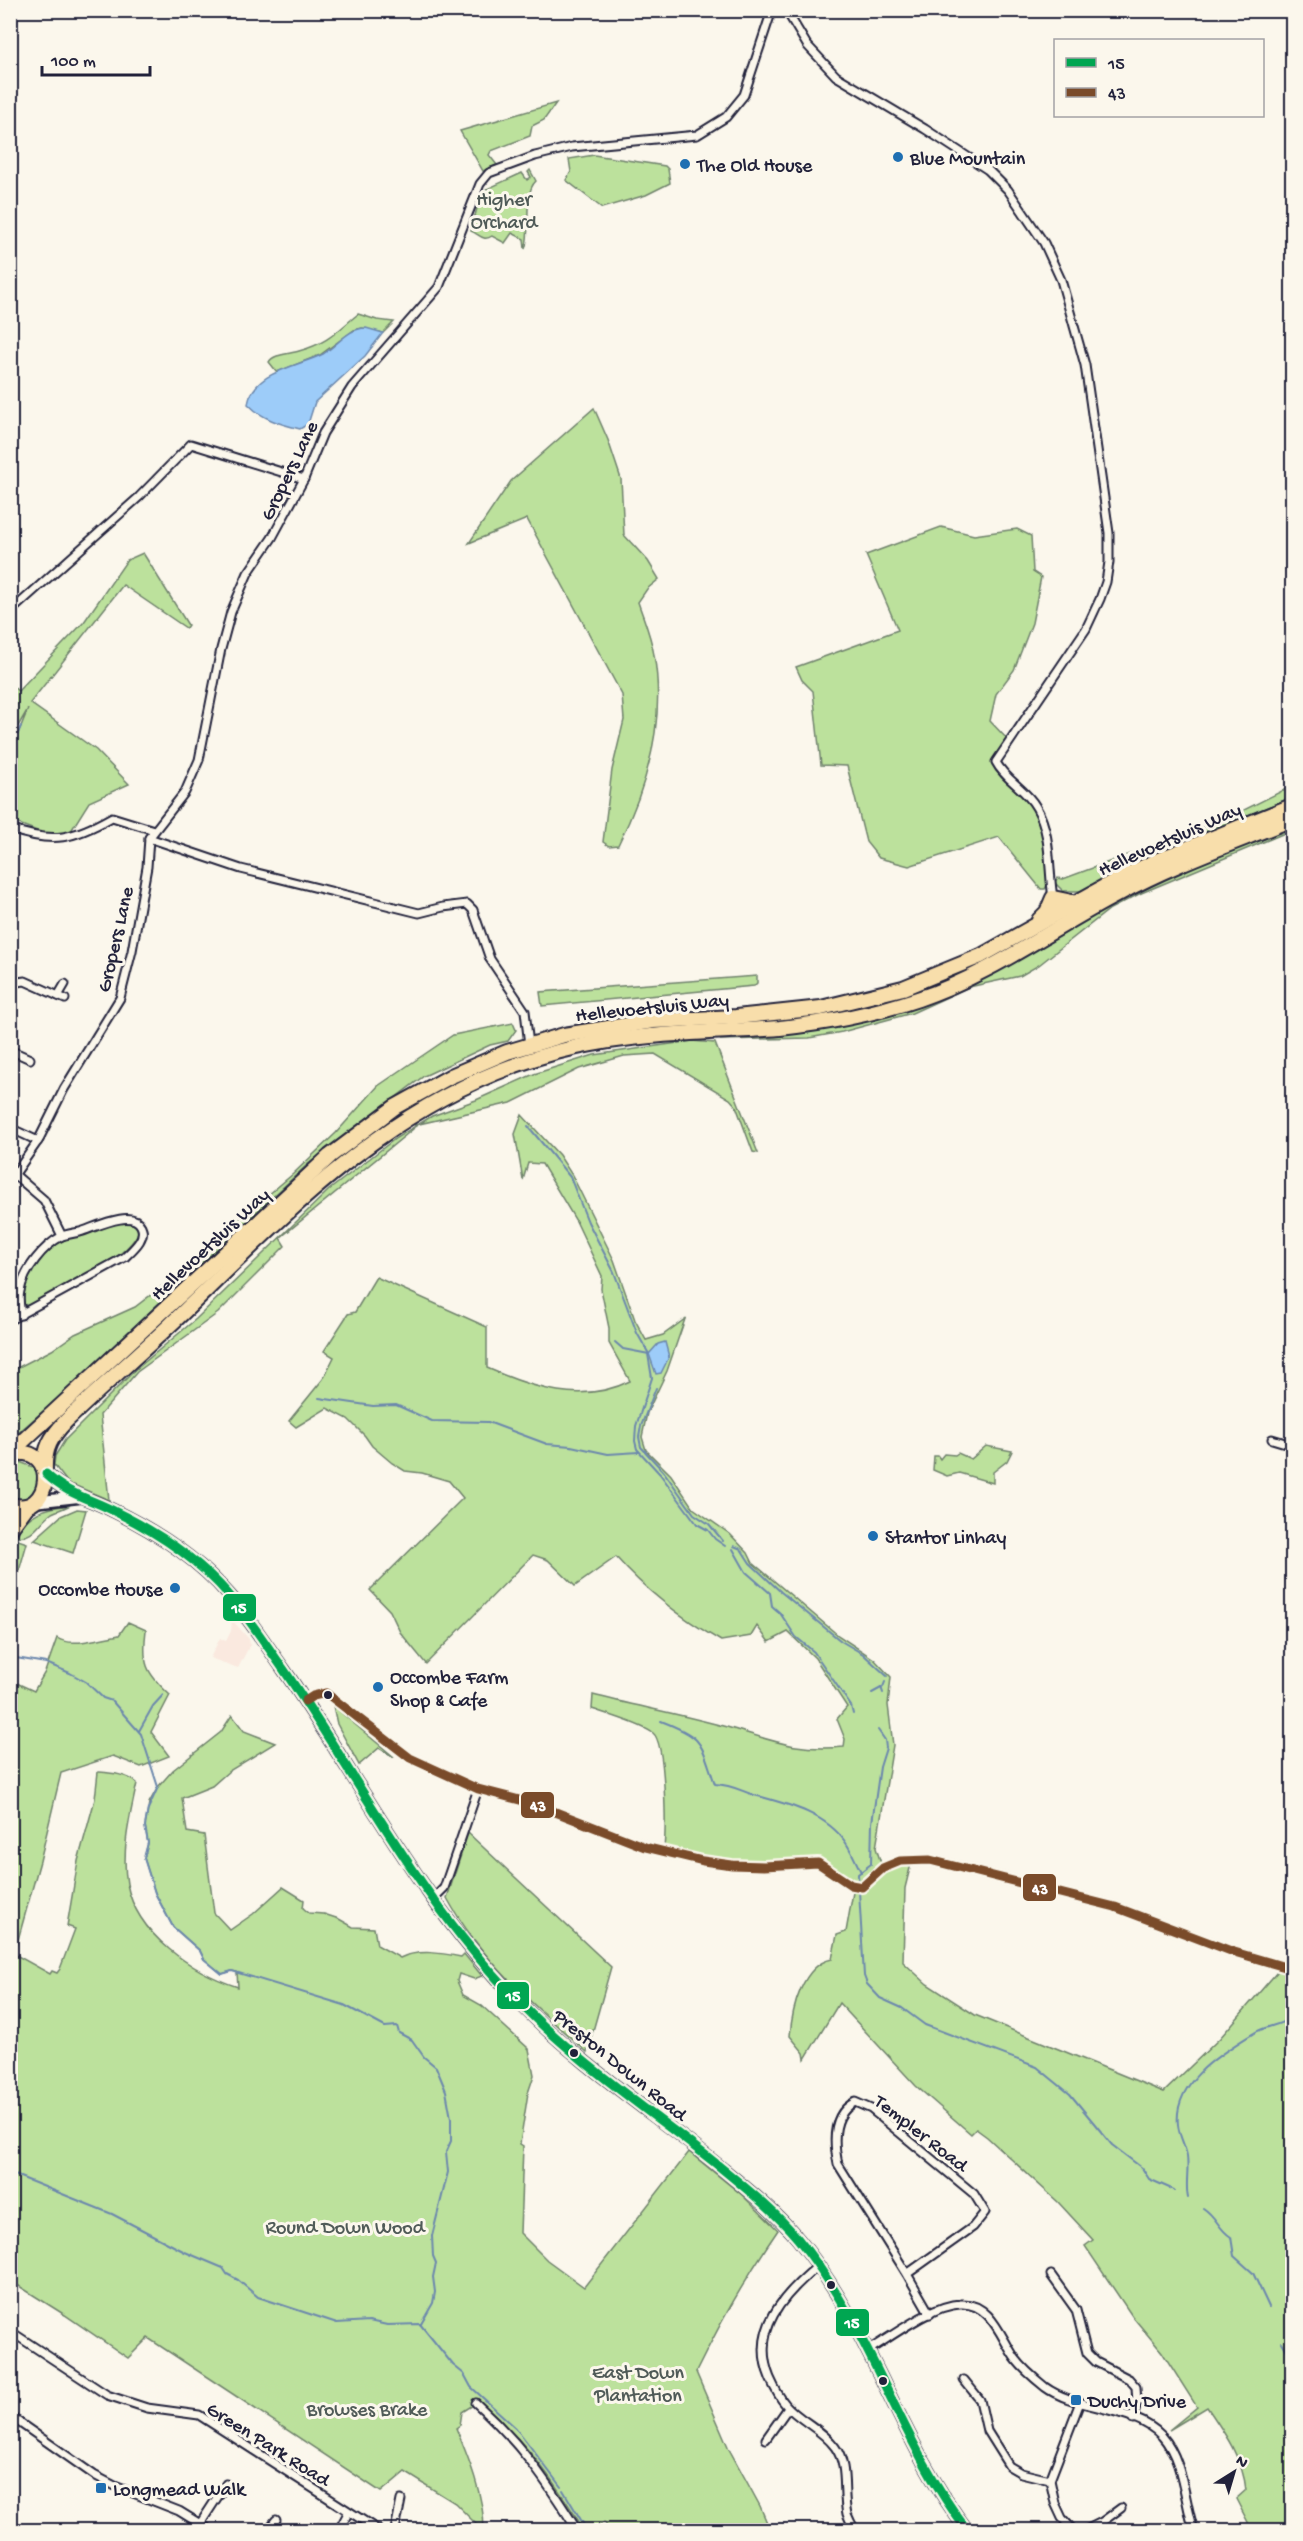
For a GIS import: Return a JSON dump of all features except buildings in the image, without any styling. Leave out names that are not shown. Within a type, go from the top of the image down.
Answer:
[{"type":"highway","name":"Hellevoetsluis Way","points":[[10,1453],[177,1300],[249,1230],[345,1144],[395,1107],[451,1076],[530,1045],[564,1035],[653,1021],[776,1014],[821,1008],[864,999],[931,978],[973,961],[1024,934],[1118,879],[1156,861],[1293,806]]},
{"type":"highway","name":"Hellevoetsluis Way","points":[[10,1529],[43,1491],[44,1453],[48,1443],[66,1420],[247,1249],[374,1139],[439,1098],[511,1066],[598,1043],[651,1035],[812,1024],[865,1014],[921,998],[989,968],[1133,886],[1293,819]]},
{"type":"highway","points":[[1024,934],[1047,912],[1053,898],[1077,903]]},
{"type":"highway","points":[[10,1453],[18,1452],[32,1456],[45,1472]]},
{"type":"highway","points":[[10,1504],[30,1504]]},
{"type":"street","name":"Gropers Lane","points":[[39,1141],[64,1089],[120,998],[132,951],[152,834],[185,792],[199,760],[221,649],[231,612],[248,573],[272,538],[304,479],[323,433],[352,387],[439,287],[480,184],[489,173],[535,156],[572,147],[697,135],[726,117],[744,95],[752,77],[772,10]]},
{"type":"street","points":[[786,10],[807,45],[836,76],[988,170],[1008,190],[1044,243],[1061,280],[1085,365],[1109,533],[1109,562],[1100,599],[1086,629],[996,762],[1001,771],[1026,792],[1042,819],[1050,855],[1053,898]]},
{"type":"street","points":[[10,612],[139,496],[191,444],[304,479]]},
{"type":"street","points":[[10,829],[43,839],[52,839],[83,832],[112,817],[241,869],[419,913],[467,904],[473,910],[490,959],[525,1011],[530,1045]]},
{"type":"street","points":[[10,983],[25,981],[62,998],[65,984]]},
{"type":"street","points":[[10,1050],[27,1057],[18,1064]]},
{"type":"street","points":[[50,1120],[39,1141],[13,1178],[44,1200],[62,1236]]},
{"type":"street","points":[[10,1128],[39,1141]]},
{"type":"street","points":[[10,1320],[21,1315],[125,1257],[136,1246],[142,1235],[143,1229],[139,1222],[124,1218],[62,1236],[41,1252],[20,1290],[21,1315]]},
{"type":"street","points":[[1272,1439],[1293,1445]]},
{"type":"street","name":"Preston Down Road","points":[[45,1472],[56,1484],[79,1497],[137,1522],[174,1545],[207,1572],[248,1618],[305,1701],[432,1900],[495,1977],[546,2029],[747,2189],[783,2223],[818,2266],[867,2351],[942,2494],[967,2530]]},
{"type":"street","name":"Preston Down Road","points":[[30,1504],[79,1497]]},
{"type":"street","points":[[305,1701],[313,1696],[326,1693],[410,1758],[478,1789],[535,1804],[645,1847],[703,1861],[748,1866],[818,1863],[855,1887],[862,1887],[884,1868],[900,1861],[930,1860],[1115,1907],[1231,1951],[1293,1969]]},
{"type":"street","points":[[432,1900],[444,1888],[478,1789]]},
{"type":"street","name":"Templer Road","points":[[907,2274],[973,2227],[984,2212],[974,2194],[871,2109],[855,2102],[843,2108],[836,2124],[835,2150],[838,2164],[930,2314]]},
{"type":"street","points":[[818,2266],[793,2286],[766,2327],[763,2341],[765,2368],[779,2397],[788,2408],[835,2447],[844,2475],[847,2514],[855,2530]]},
{"type":"street","points":[[1051,2275],[1076,2310],[1087,2353],[1096,2362],[1129,2379],[1136,2387],[1137,2403],[1133,2419]]},
{"type":"street","points":[[867,2351],[930,2314],[961,2304],[976,2307],[998,2326],[1016,2360],[1057,2394],[1116,2412],[1152,2428],[1169,2446],[1175,2458],[1194,2530]]},
{"type":"street","name":"Green Park Road","points":[[10,2331],[107,2395],[147,2408],[199,2415],[348,2514],[378,2530]]},
{"type":"street","points":[[964,2380],[980,2400],[987,2431],[1009,2466],[1021,2473],[1050,2480]]},
{"type":"street","points":[[1073,2530],[1062,2518],[1055,2503],[1050,2480],[1080,2402]]},
{"type":"street","points":[[476,2403],[499,2424],[538,2469],[577,2530]]},
{"type":"street","points":[[766,2439],[788,2408]]},
{"type":"street","points":[[10,2416],[94,2475],[115,2486],[179,2511],[210,2530]]},
{"type":"street","points":[[200,2524],[226,2484]]},
{"type":"street","points":[[395,2530],[401,2500]]},
{"type":"street","points":[[1086,2530],[1121,2508]]},
{"type":"street","points":[[339,2530],[348,2514]]},
{"type":"street","points":[[268,2530],[276,2520]]},
{"type":"shaded area","points":[[232,1620],[249,1639],[250,1645],[238,1668],[210,1658],[220,1638],[226,1641],[231,1631]]},
{"type":"green space","points":[[556,103],[544,120],[532,126],[530,136],[491,151],[489,155],[497,165],[483,171],[460,131]]},
{"type":"green space","points":[[594,155],[665,166],[668,169],[670,183],[646,195],[602,208],[566,180],[571,172],[569,159]]},
{"type":"green space","name":"Higher Orchard","points":[[530,170],[536,181],[529,195],[528,233],[525,249],[524,239],[512,233],[505,243],[492,236],[484,238],[471,231],[477,208],[487,189],[522,173],[527,180],[531,177],[528,172]]},
{"type":"green space","points":[[358,314],[394,322],[383,333],[362,328],[354,330],[320,355],[277,372],[269,362],[278,356],[309,348],[325,341]]},
{"type":"green space","points":[[594,408],[621,479],[624,535],[648,561],[659,579],[647,589],[638,602],[651,641],[657,680],[658,704],[652,752],[629,822],[618,845],[609,846],[603,842],[612,770],[624,720],[622,695],[527,519],[469,543],[511,481]]},
{"type":"green space","points":[[941,527],[974,535],[1017,529],[1031,536],[1033,572],[1041,577],[1032,623],[1014,670],[996,694],[990,721],[1008,740],[993,763],[1031,804],[1046,841],[1049,868],[1045,889],[1041,889],[999,837],[909,866],[879,858],[866,842],[847,766],[821,765],[813,691],[802,680],[796,667],[898,630],[866,555]]},
{"type":"green space","points":[[143,553],[188,625],[186,628],[123,585],[30,703],[96,750],[129,784],[89,802],[69,834],[45,834],[11,821],[11,751],[28,709],[11,738],[11,685],[18,691],[84,622],[127,560]]},
{"type":"green space","points":[[1292,786],[1292,797],[1159,852],[1080,891],[1063,891],[1054,882],[1058,878],[1063,879],[1228,818]]},
{"type":"green space","points":[[1292,823],[1292,830],[1139,894],[1110,909],[1039,965],[1020,976],[969,987],[912,1013],[842,1032],[809,1038],[721,1040],[725,1034],[904,1005],[1106,903]]},
{"type":"green space","points":[[757,976],[757,983],[754,986],[542,1006],[540,992]]},
{"type":"green space","points":[[513,1023],[516,1030],[508,1041],[490,1045],[424,1076],[308,1164],[11,1439],[11,1371],[52,1350],[75,1334],[135,1307],[187,1267],[217,1238],[293,1174],[336,1133],[378,1086],[453,1035]]},
{"type":"green space","points":[[692,1041],[715,1043],[758,1153],[753,1152],[736,1106],[730,1099],[655,1054],[624,1056],[579,1069],[511,1103],[419,1124],[432,1116],[476,1100],[534,1074],[594,1055]]},
{"type":"green space","points":[[522,1115],[559,1155],[572,1175],[614,1260],[635,1320],[646,1340],[663,1335],[685,1319],[667,1371],[647,1413],[642,1437],[646,1450],[671,1475],[693,1508],[730,1534],[748,1553],[753,1563],[839,1636],[874,1659],[891,1677],[888,1705],[893,1745],[876,1848],[882,1866],[861,1884],[819,1860],[763,1864],[732,1863],[664,1848],[663,1769],[657,1740],[653,1733],[641,1726],[592,1709],[593,1695],[796,1746],[844,1747],[845,1739],[837,1719],[847,1707],[815,1658],[788,1632],[769,1642],[757,1626],[751,1636],[721,1641],[665,1603],[616,1557],[575,1586],[548,1560],[533,1555],[426,1664],[400,1632],[390,1611],[370,1590],[463,1498],[449,1481],[422,1473],[405,1471],[392,1463],[372,1446],[348,1419],[327,1408],[296,1427],[289,1421],[323,1379],[334,1357],[324,1351],[348,1314],[355,1312],[376,1277],[487,1327],[487,1368],[504,1375],[540,1387],[576,1393],[612,1388],[630,1381],[609,1343],[609,1328],[601,1289],[602,1276],[576,1221],[542,1164],[528,1163],[523,1180],[515,1134]]},
{"type":"green space","points":[[414,1127],[280,1238],[285,1246],[218,1313],[137,1372],[100,1415],[109,1500],[74,1485],[71,1487],[54,1465],[55,1456],[65,1440],[134,1371],[196,1319],[329,1190],[396,1138]]},
{"type":"green space","points":[[127,1221],[139,1226],[136,1237],[126,1249],[75,1283],[29,1307],[24,1304],[23,1297],[27,1280],[40,1257],[51,1246],[99,1227]]},
{"type":"green space","points":[[986,1446],[1012,1451],[1007,1461],[993,1472],[993,1483],[959,1473],[947,1476],[933,1470],[934,1456],[940,1459],[944,1454],[958,1453],[971,1459]]},
{"type":"green space","points":[[17,1461],[33,1467],[40,1477],[34,1499],[11,1503],[10,1463]]},
{"type":"green space","points":[[70,1505],[52,1513],[32,1533],[17,1536],[31,1517],[54,1507]]},
{"type":"green space","points":[[77,1509],[86,1510],[73,1553],[34,1540],[61,1516]]},
{"type":"green space","points":[[12,1538],[27,1543],[11,1599],[10,1543]]},
{"type":"green space","points":[[128,1622],[146,1630],[145,1659],[147,1666],[155,1680],[170,1695],[151,1732],[169,1756],[141,1767],[113,1756],[61,1773],[14,1954],[50,1974],[52,1971],[57,1973],[60,1969],[75,1929],[67,1926],[78,1861],[95,1799],[98,1772],[113,1774],[124,1776],[137,1783],[127,1834],[125,1872],[133,1902],[142,1920],[154,1935],[185,1961],[203,1972],[238,1987],[237,1972],[222,1974],[173,1927],[155,1893],[144,1858],[148,1843],[145,1826],[149,1803],[158,1787],[173,1770],[221,1732],[232,1715],[244,1731],[275,1743],[229,1771],[212,1786],[182,1798],[187,1832],[204,1835],[214,1913],[230,1930],[253,1914],[283,1887],[304,1900],[303,1908],[309,1913],[324,1914],[353,1927],[374,1928],[377,1945],[400,1958],[415,1953],[438,1953],[461,1957],[464,1954],[482,1976],[474,1979],[459,1974],[457,1981],[463,1995],[481,2005],[529,2049],[534,2075],[528,2093],[520,2144],[523,2146],[520,2233],[547,2260],[584,2287],[689,2152],[742,2195],[778,2230],[734,2300],[696,2372],[729,2449],[760,2506],[770,2530],[610,2530],[604,2522],[594,2530],[584,2530],[562,2495],[524,2445],[478,2402],[462,2412],[460,2425],[456,2428],[479,2491],[484,2530],[482,2530],[455,2503],[405,2472],[381,2492],[148,2338],[128,2358],[11,2281],[10,1680],[34,1691],[45,1672],[57,1638],[63,1641],[78,1642],[119,1635]]},
{"type":"green space","points":[[333,1706],[394,1757],[379,1748],[359,1765],[337,1724]]},
{"type":"green space","points":[[468,1833],[611,1967],[587,2052],[529,2000],[492,1962],[460,1920],[447,1898]]},
{"type":"green space","points":[[898,1864],[911,1864],[905,1888],[903,1962],[927,1984],[975,2015],[1164,2092],[1220,2038],[1278,1971],[1292,1976],[1292,2530],[1252,2530],[1236,2499],[1246,2490],[1241,2467],[1232,2446],[1207,2407],[1169,2430],[1197,2407],[1162,2352],[1132,2316],[1085,2246],[1093,2240],[1058,2202],[987,2137],[976,2129],[971,2134],[916,2086],[839,2003],[805,2059],[804,2053],[790,2036],[793,2013],[800,1990],[813,1970],[832,1959],[837,1935],[846,1932],[853,1892]]},
{"type":"water","points":[[366,328],[383,333],[365,356],[315,402],[308,424],[300,429],[278,423],[259,414],[248,404],[252,393],[268,377],[323,354],[348,334]]},
{"type":"water","points":[[665,1342],[669,1357],[661,1373],[656,1374],[649,1354],[658,1344]]},
{"type":"waterway","points":[[10,751],[21,726]]},
{"type":"waterway","points":[[528,1126],[570,1177],[588,1222],[614,1272],[637,1333],[649,1354]]},
{"type":"waterway","points":[[615,1342],[623,1349],[649,1354]]},
{"type":"waterway","points":[[648,1354],[652,1378],[636,1426],[637,1449],[660,1474],[697,1524],[708,1530],[725,1546]]},
{"type":"waterway","points":[[656,1388],[641,1426],[639,1437],[641,1447],[664,1472],[694,1514],[709,1524],[723,1541]]},
{"type":"waterway","points":[[319,1398],[373,1406],[396,1405],[432,1421],[488,1422],[547,1444],[571,1446],[608,1454],[639,1452]]},
{"type":"waterway","points":[[734,1546],[741,1549],[750,1563],[781,1592],[841,1641],[863,1654],[887,1676]]},
{"type":"waterway","points":[[733,1549],[746,1572],[770,1593],[772,1606],[780,1613],[796,1637],[814,1652],[851,1706],[853,1714]]},
{"type":"waterway","points":[[10,1657],[46,1663],[86,1682],[103,1698],[112,1701],[141,1734],[158,1787],[148,1809],[145,1826],[148,1843],[144,1858],[155,1893],[173,1927],[200,1951],[204,1959],[222,1974],[232,1971],[344,2005],[385,2027],[397,2026],[399,2033],[412,2040],[424,2057],[436,2067],[446,2091],[451,2118],[451,2141],[446,2152],[448,2172],[432,2236],[433,2256],[436,2263],[433,2277],[435,2292],[433,2303],[421,2324]]},
{"type":"waterway","points":[[872,1693],[883,1687],[885,1682]]},
{"type":"waterway","points":[[881,1687],[883,1693]]},
{"type":"waterway","points":[[139,1731],[153,1706],[163,1695]]},
{"type":"waterway","points":[[661,1721],[686,1732],[699,1743],[715,1784],[792,1806],[828,1824],[846,1843],[861,1872]]},
{"type":"waterway","points":[[878,1730],[885,1740],[886,1748],[880,1767],[872,1823],[871,1864],[858,1874],[864,1976],[867,1984],[880,1998],[902,2008],[925,2025],[1037,2067],[1070,2094],[1112,2145],[1142,2168],[1149,2179],[1174,2190]]},
{"type":"waterway","points":[[1188,2198],[1187,2156],[1178,2125],[1183,2095],[1202,2070],[1228,2049],[1258,2031],[1292,2017]]},
{"type":"waterway","points":[[10,2173],[112,2214],[185,2252],[223,2268],[227,2274],[258,2297],[337,2323],[369,2321],[387,2325],[420,2324],[453,2365],[464,2374],[471,2387],[516,2428],[561,2487]]},
{"type":"waterway","points":[[1203,2208],[1231,2237],[1234,2256],[1253,2273],[1269,2307]]},
{"type":"waterway","points":[[1282,2342],[1292,2359]]},
{"type":"waterway","points":[[563,2490],[587,2530]]},
{"type":"transit line","name":"15","points":[[46,1474],[71,1492],[114,1511],[161,1537],[217,1582],[237,1604],[284,1670],[423,1885],[485,1965],[520,2003],[566,2046],[736,2180],[789,2228],[823,2273],[845,2309],[922,2459],[943,2496],[967,2530]]},
{"type":"transit line","name":"43","points":[[305,1701],[313,1696],[326,1693],[410,1758],[478,1789],[535,1804],[645,1847],[703,1861],[732,1865],[818,1863],[851,1885],[862,1887],[883,1868],[900,1861],[930,1860],[1115,1907],[1231,1951],[1292,1969]]},
{"type":"place","name":"Blue Mountain","points":[[898,157]]},
{"type":"place","name":"The Old House","points":[[685,164]]},
{"type":"place","name":"Stantor Linhay","points":[[873,1536]]},
{"type":"place","name":"Occombe House","points":[[175,1588]]},
{"type":"place","name":"Occombe Farm Shop & Cafe","points":[[378,1687]]},
{"type":"place","name":"Duchy Drive","points":[[1076,2400]]},
{"type":"place","name":"Longmead Walk","points":[[101,2488]]},
{"type":"park label","name":"Round Down Wood","points":[[345,2226]]},
{"type":"park label","name":"East Down Plantation","points":[[638,2382]]},
{"type":"park label","name":"Browses Brake","points":[[367,2408]]}]
